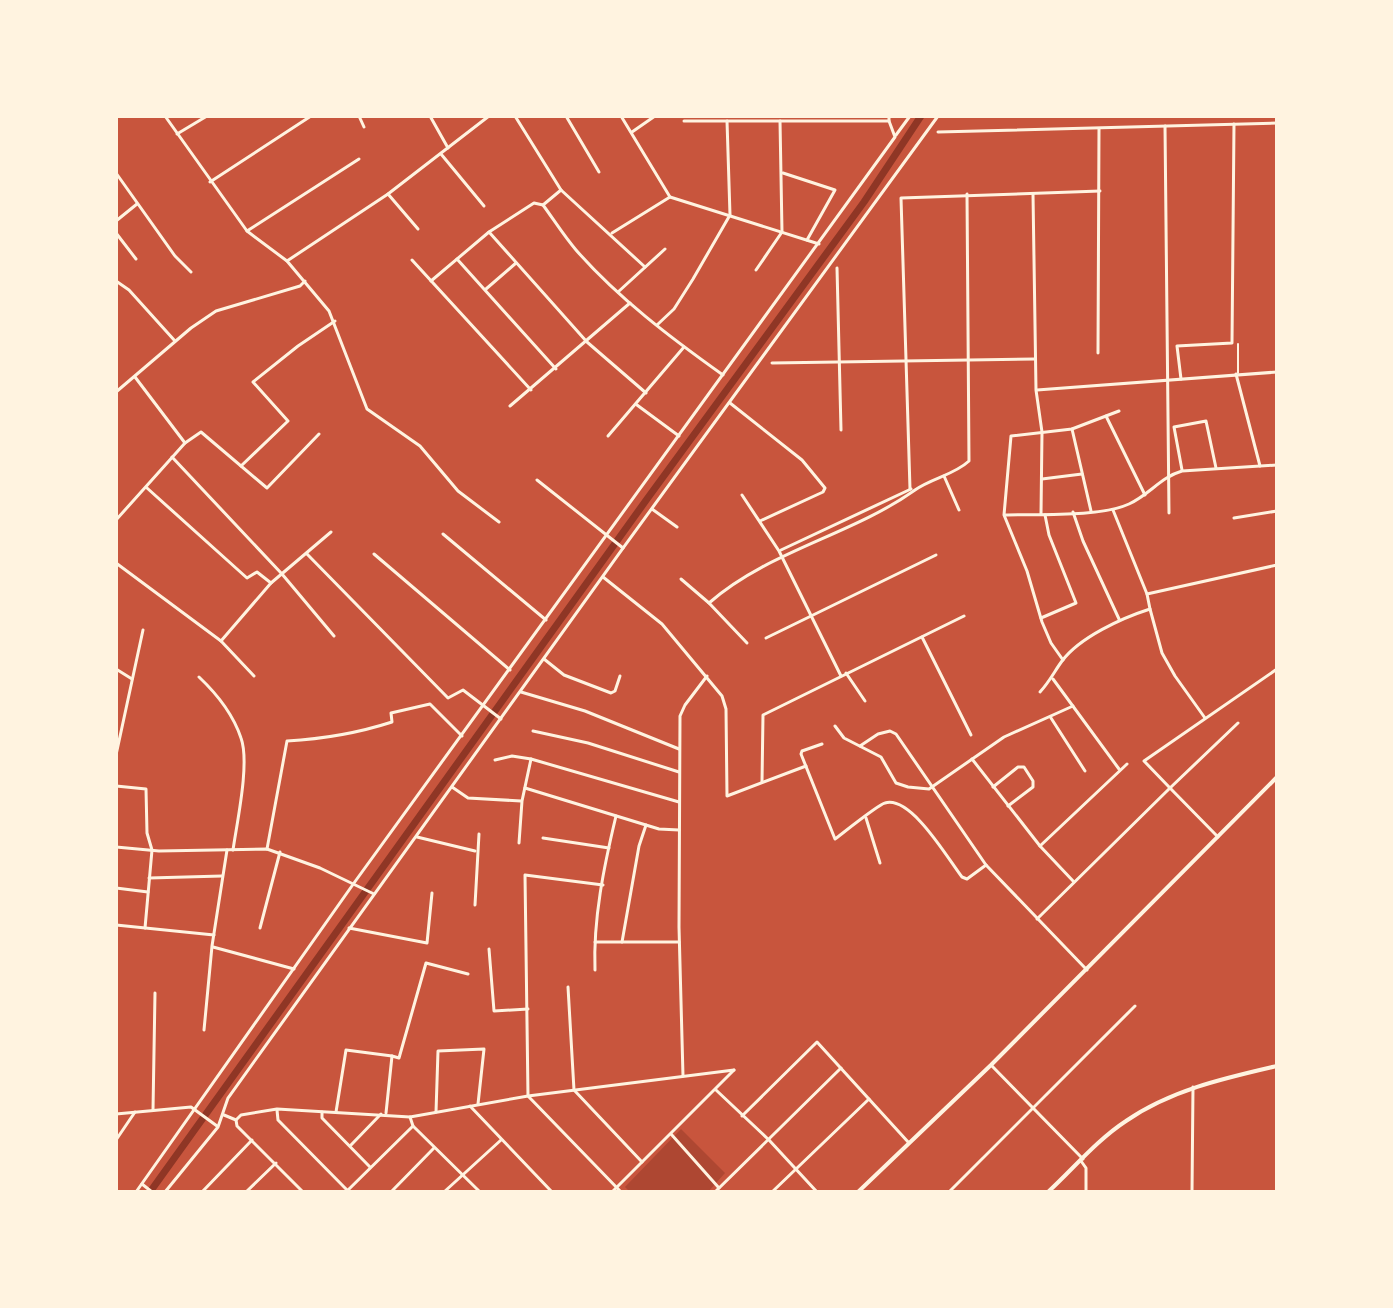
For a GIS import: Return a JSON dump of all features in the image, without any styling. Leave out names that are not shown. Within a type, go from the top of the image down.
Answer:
[{"type":"street","points":[[165,116],[247,231],[287,261],[335,321],[367,409],[420,446],[458,491],[499,522]]},
{"type":"street","points":[[177,134],[207,116]]},
{"type":"street","points":[[210,182],[311,116]]},
{"type":"street","points":[[359,116],[364,127]]},
{"type":"street","points":[[430,116],[448,148]]},
{"type":"street","points":[[287,261],[388,194],[489,116]]},
{"type":"street","points":[[515,116],[561,190],[645,267]]},
{"type":"street","points":[[566,116],[599,172]]},
{"type":"street","points":[[621,116],[670,197],[819,244]]},
{"type":"street","points":[[631,132],[655,116]]},
{"type":"street","points":[[136,1192],[483,705],[609,537],[910,116]]},
{"type":"street","points":[[165,1192],[218,1127],[228,1098],[417,837],[499,717],[603,577],[621,546],[652,509],[938,116]]},
{"type":"street","points":[[684,121],[889,118],[895,137]]},
{"type":"street","points":[[657,325],[674,309],[730,215],[727,121]]},
{"type":"street","points":[[756,270],[782,232],[780,121]]},
{"type":"street","points":[[938,132],[1277,123]]},
{"type":"street","points":[[1234,124],[1237,374],[1260,466]]},
{"type":"street","points":[[1165,126],[1169,513]]},
{"type":"street","points":[[1098,353],[1099,128]]},
{"type":"street","points":[[441,154],[484,206]]},
{"type":"street","points":[[247,231],[359,159]]},
{"type":"street","points":[[781,172],[835,190],[807,240]]},
{"type":"street","points":[[116,173],[175,256],[191,272]]},
{"type":"street","points":[[543,205],[561,190]]},
{"type":"street","points":[[912,489],[904,361],[901,198],[1100,191]]},
{"type":"street","points":[[388,194],[418,229]]},
{"type":"street","points":[[779,551],[944,476],[969,461],[967,194]]},
{"type":"street","points":[[1033,194],[1035,359],[1042,432],[1043,514],[1076,603],[1041,618]]},
{"type":"street","points":[[610,234],[670,197]]},
{"type":"street","points":[[431,281],[489,232],[534,203],[543,205],[576,250],[618,292],[723,375]]},
{"type":"street","points":[[116,221],[137,204]]},
{"type":"street","points":[[489,232],[587,342],[646,393]]},
{"type":"street","points":[[116,233],[136,259]]},
{"type":"street","points":[[618,292],[665,249]]},
{"type":"street","points":[[457,259],[556,369]]},
{"type":"street","points":[[412,260],[531,390]]},
{"type":"street","points":[[485,289],[516,263]]},
{"type":"street","points":[[837,268],[841,430]]},
{"type":"street","points":[[116,281],[129,290],[175,341]]},
{"type":"street","points":[[116,392],[175,341],[216,311],[300,286],[305,281]]},
{"type":"street","points":[[510,406],[630,303]]},
{"type":"street","points":[[241,466],[288,421],[253,382],[335,321]]},
{"type":"street","points":[[1181,379],[1177,346],[1235,344]]},
{"type":"street","points":[[608,436],[684,347]]},
{"type":"street","points":[[772,363],[1035,359]]},
{"type":"street","points":[[1036,390],[1277,372]]},
{"type":"street","points":[[135,377],[185,443]]},
{"type":"street","points":[[730,403],[785,444],[825,488],[823,492],[759,522]]},
{"type":"street","points":[[636,405],[679,436]]},
{"type":"street","points":[[1063,660],[1051,643],[1004,515],[1011,436],[1072,429],[1119,411]]},
{"type":"street","points":[[1106,416],[1145,495]]},
{"type":"street","points":[[1182,471],[1174,427],[1206,421],[1216,468]]},
{"type":"street","points":[[1072,429],[1091,511]]},
{"type":"street","points":[[116,520],[185,443],[201,432],[267,488],[319,434]]},
{"type":"street","points":[[172,457],[282,574],[334,636]]},
{"type":"street","points":[[1004,515],[1113,510],[1145,495],[1169,475],[1182,471],[1277,465]]},
{"type":"street","points":[[1042,479],[1082,474]]},
{"type":"street","points":[[944,476],[959,510]]},
{"type":"street","points":[[537,480],[621,546]]},
{"type":"street","points":[[145,487],[247,578],[257,572],[271,583]]},
{"type":"street","points":[[709,603],[724,590],[782,557],[912,489]]},
{"type":"street","points":[[742,495],[779,551],[841,676]]},
{"type":"street","points":[[652,509],[677,527]]},
{"type":"street","points":[[1113,510],[1147,594],[1162,653],[1205,718]]},
{"type":"street","points":[[1234,518],[1277,511]]},
{"type":"street","points":[[1073,512],[1119,619]]},
{"type":"street","points":[[221,641],[271,583],[331,532]]},
{"type":"street","points":[[443,534],[546,620]]},
{"type":"street","points":[[307,554],[444,695],[450,699],[463,690],[499,717]]},
{"type":"street","points":[[374,554],[510,670]]},
{"type":"street","points":[[766,638],[936,555]]},
{"type":"street","points":[[116,563],[221,641],[254,676]]},
{"type":"street","points":[[1147,594],[1277,565]]},
{"type":"street","points":[[603,577],[662,624],[707,676],[725,703],[727,796],[806,766]]},
{"type":"street","points":[[681,579],[747,643]]},
{"type":"street","points":[[1040,692],[1053,679],[1063,660],[1119,619],[1150,609]]},
{"type":"street","points":[[762,783],[763,715],[964,616]]},
{"type":"street","points":[[116,755],[143,630]]},
{"type":"street","points":[[922,637],[971,735]]},
{"type":"street","points":[[544,659],[564,675],[611,693],[615,691],[620,676]]},
{"type":"street","points":[[116,669],[132,679]]},
{"type":"street","points":[[1218,837],[1144,761],[1145,758],[1277,669]]},
{"type":"street","points":[[846,673],[865,701]]},
{"type":"street","points":[[683,1076],[679,942],[680,716],[707,676]]},
{"type":"street","points":[[199,677],[227,710],[242,740],[241,788],[233,850]]},
{"type":"street","points":[[1053,679],[1120,770]]},
{"type":"street","points":[[520,692],[585,711],[679,749]]},
{"type":"street","points":[[267,849],[287,741],[322,740],[379,726],[392,722],[391,713],[430,704],[462,736]]},
{"type":"street","points":[[835,726],[844,738],[881,757],[896,783],[929,789],[1004,737],[1073,706]]},
{"type":"street","points":[[1051,718],[1085,771]]},
{"type":"street","points":[[1037,919],[1238,723]]},
{"type":"street","points":[[533,731],[588,743],[679,772]]},
{"type":"street","points":[[860,746],[878,734],[890,731],[896,734],[986,865],[1087,970]]},
{"type":"street","points":[[822,744],[801,752],[835,839],[885,803],[898,804],[914,813],[964,879],[986,865]]},
{"type":"street","points":[[495,760],[512,756],[531,759],[679,802]]},
{"type":"street","points":[[519,843],[522,801],[531,759]]},
{"type":"street","points":[[972,759],[1007,807],[1074,882]]},
{"type":"street","points":[[1040,846],[1127,764]]},
{"type":"street","points":[[993,787],[1018,767],[1024,767],[1033,781],[1033,787],[1007,807]]},
{"type":"street","points":[[858,1192],[1087,970],[1277,777]]},
{"type":"street","points":[[116,786],[146,789],[147,833],[152,850],[145,928]]},
{"type":"street","points":[[452,787],[468,798],[522,801]]},
{"type":"street","points":[[525,788],[646,825],[679,830]]},
{"type":"street","points":[[595,970],[594,942],[616,816]]},
{"type":"street","points":[[866,818],[880,863]]},
{"type":"street","points":[[622,942],[639,846],[646,825]]},
{"type":"street","points":[[475,905],[479,834]]},
{"type":"street","points":[[417,837],[476,851]]},
{"type":"street","points":[[543,838],[609,848]]},
{"type":"street","points":[[116,847],[152,850],[267,849],[357,884],[374,894]]},
{"type":"street","points":[[204,1030],[212,946],[227,850]]},
{"type":"street","points":[[260,928],[280,852]]},
{"type":"street","points":[[603,885],[525,875],[528,1096],[621,1192]]},
{"type":"street","points":[[149,878],[223,876]]},
{"type":"street","points":[[116,888],[148,892]]},
{"type":"street","points":[[349,928],[427,943],[432,893]]},
{"type":"street","points":[[116,925],[214,935]]},
{"type":"street","points":[[594,942],[679,942]]},
{"type":"street","points":[[212,946],[294,969]]},
{"type":"street","points":[[489,949],[494,1011],[528,1009]]},
{"type":"street","points":[[336,1112],[346,1050],[399,1058],[426,963],[468,974]]},
{"type":"street","points":[[568,987],[574,1090],[642,1162]]},
{"type":"street","points":[[153,1110],[155,993]]},
{"type":"street","points":[[949,1192],[1135,1006]]},
{"type":"street","points":[[742,1116],[817,1042],[909,1143]]},
{"type":"street","points":[[436,1112],[438,1051],[484,1049],[478,1104]]},
{"type":"street","points":[[350,1146],[383,1114],[392,1056]]},
{"type":"street","points":[[991,1065],[1082,1160],[1086,1168],[1086,1192]]},
{"type":"street","points":[[1048,1192],[1127,1119],[1193,1087],[1277,1066]]},
{"type":"street","points":[[715,1192],[841,1068]]},
{"type":"street","points":[[236,1120],[241,1115],[277,1109],[410,1117],[528,1096],[734,1070],[612,1192]]},
{"type":"street","points":[[1192,1192],[1193,1087]]},
{"type":"street","points":[[716,1090],[769,1140],[817,1192]]},
{"type":"street","points":[[772,1192],[869,1099]]},
{"type":"street","points":[[470,1106],[552,1192]]},
{"type":"street","points":[[116,1114],[191,1107],[218,1127]]},
{"type":"street","points":[[277,1109],[278,1120],[346,1191],[413,1126]]},
{"type":"street","points":[[116,1140],[135,1112]]},
{"type":"street","points":[[322,1112],[322,1118],[370,1167]]},
{"type":"street","points":[[224,1115],[236,1120]]},
{"type":"street","points":[[410,1117],[413,1126],[480,1192]]},
{"type":"street","points":[[236,1120],[237,1126],[303,1192]]},
{"type":"street","points":[[671,1134],[719,1188]]},
{"type":"street","points":[[202,1192],[252,1140]]},
{"type":"street","points":[[444,1192],[501,1140]]},
{"type":"street","points":[[391,1192],[434,1148]]},
{"type":"street","points":[[246,1192],[276,1163]]},
{"type":"street","points":[[143,1186],[152,1192]]},
{"type":"street","points":[[252,1187],[258,1192]]},
{"type":"shaded area","points":[[681,1129],[725,1173],[708,1192],[630,1192],[625,1187]]},
{"type":"waterway","points":[[150,1192],[864,202],[921,116]]}]
